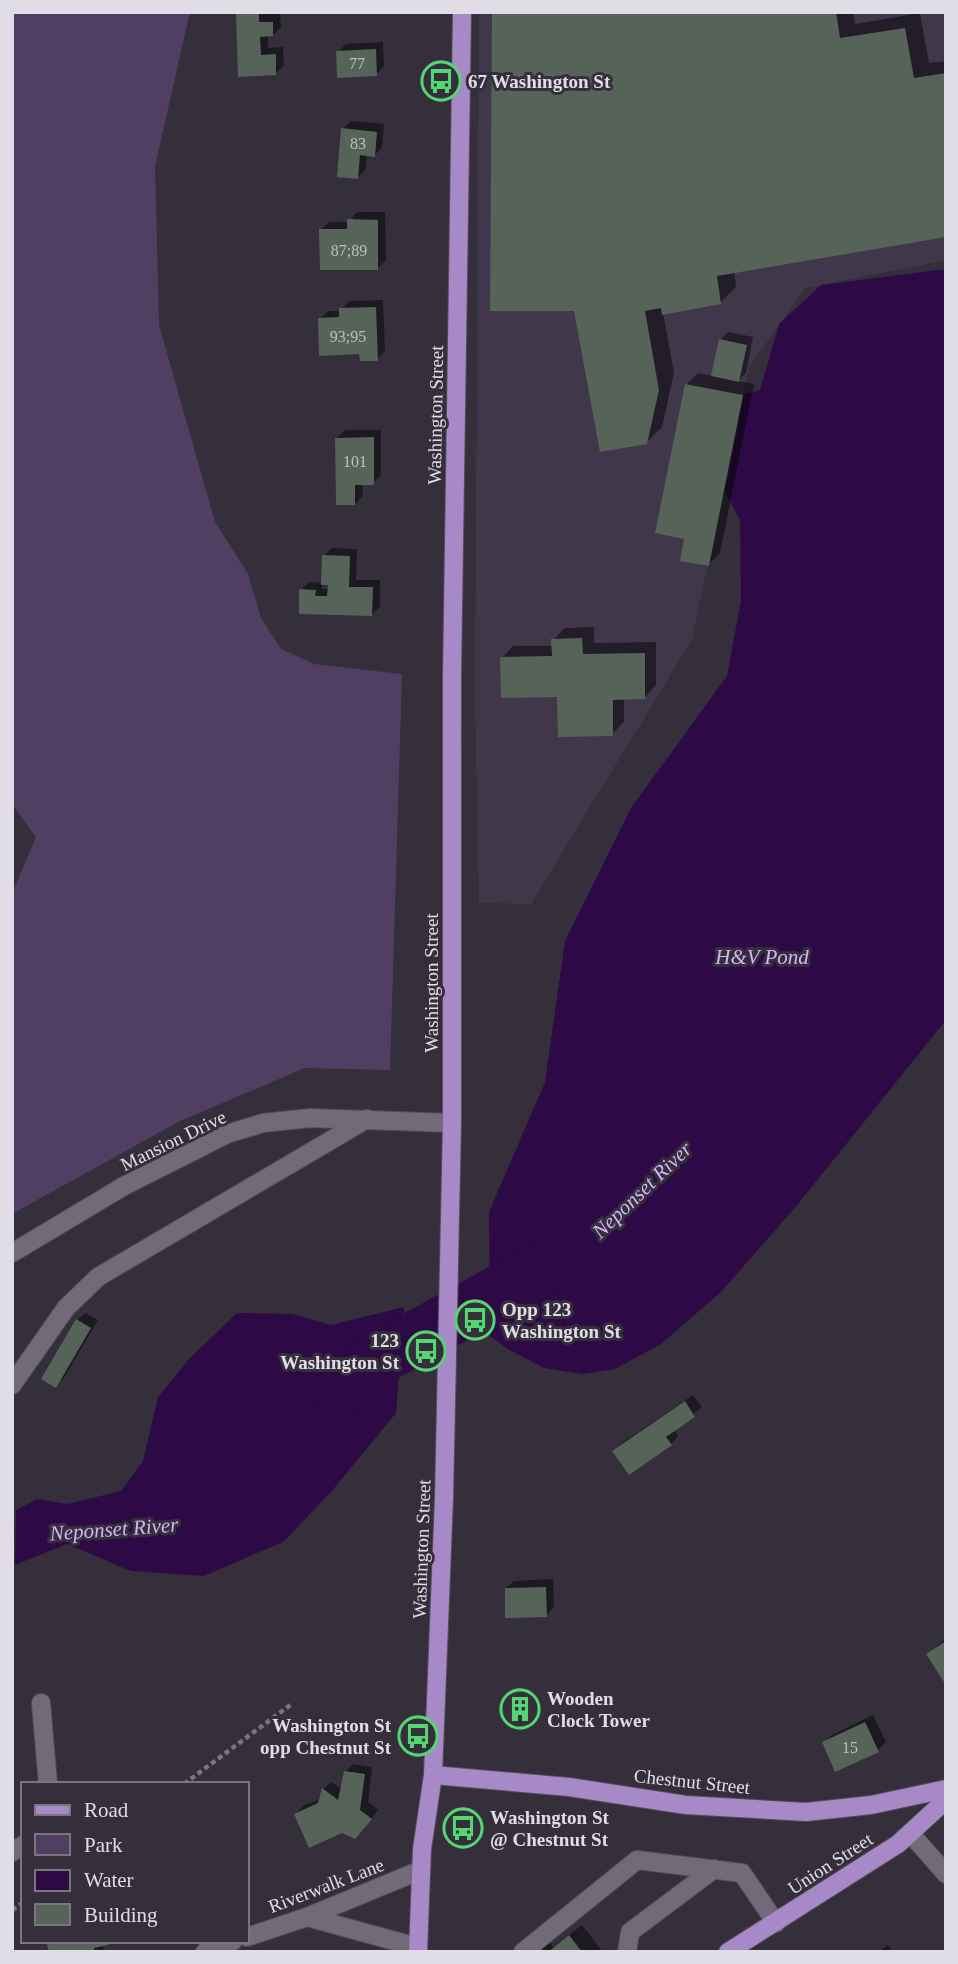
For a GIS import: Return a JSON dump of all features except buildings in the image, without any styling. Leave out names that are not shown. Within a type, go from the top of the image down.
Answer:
[{"type":"main road","name":"Washington Street","points":[[418,1950],[421,1870],[433,1775],[446,1453],[452,1123],[453,664],[462,12]]},
{"type":"main road","name":"Chestnut Street","points":[[433,1775],[569,1787],[686,1805],[806,1812],[871,1805],[946,1789]]},
{"type":"main road","name":"Union Street","points":[[728,1952],[898,1844],[946,1800]]},
{"type":"street","name":"Mansion Drive","points":[[12,1253],[124,1186],[227,1134],[263,1123],[310,1118],[452,1123]]},
{"type":"street","points":[[12,1385],[66,1308],[98,1278],[367,1119]]},
{"type":"street","points":[[41,1703],[48,1782]]},
{"type":"street","points":[[911,1833],[946,1874]]},
{"type":"street","points":[[523,1952],[636,1860],[742,1873],[776,1923]]},
{"type":"street","points":[[627,1952],[630,1932],[714,1869]]},
{"type":"street","name":"Riverwalk Lane","points":[[248,1937],[307,1917],[421,1870]]},
{"type":"street","points":[[307,1917],[418,1950]]},
{"type":"street","points":[[205,1952],[228,1943]]},
{"type":"path","points":[[187,1782],[293,1703]]},
{"type":"shaded area","points":[[479,12],[946,12],[946,260],[805,288],[749,367],[692,639],[531,904],[479,903],[475,700]]},
{"type":"green space","points":[[12,12],[190,12],[155,166],[159,325],[215,522],[248,574],[261,618],[281,649],[314,664],[402,674],[390,1070],[305,1068],[178,1122],[12,1214],[12,894],[36,837],[12,804]]},
{"type":"water","name":"H&V Pond","points":[[946,269],[946,1020],[798,1204],[721,1292],[661,1344],[615,1369],[583,1374],[544,1368],[490,1336],[489,1212],[545,1082],[565,941],[631,808],[727,676],[741,600],[740,520],[725,492],[744,395],[760,390],[779,324],[821,285]]},
{"type":"water","points":[[404,1307],[396,1413],[331,1492],[283,1542],[204,1576],[131,1571],[67,1544],[15,1565],[16,1510],[37,1499],[67,1504],[121,1491],[143,1461],[158,1397],[189,1359],[237,1313],[292,1314],[331,1325]]},
{"type":"waterway","name":"Neponset River","points":[[341,1391],[375,1360],[554,1262]]},
{"type":"place","name":"67 Washington St","points":[[441,81]]},
{"type":"place","name":"Opp 123 Washington St","points":[[475,1320]]},
{"type":"place","name":"123 Washington St","points":[[426,1351]]},
{"type":"place","name":"Wooden Clock Tower","points":[[520,1709]]},
{"type":"place","name":"Washington St opp Chestnut St","points":[[418,1736]]},
{"type":"place","name":"Washington St @ Chestnut St","points":[[463,1828]]}]
